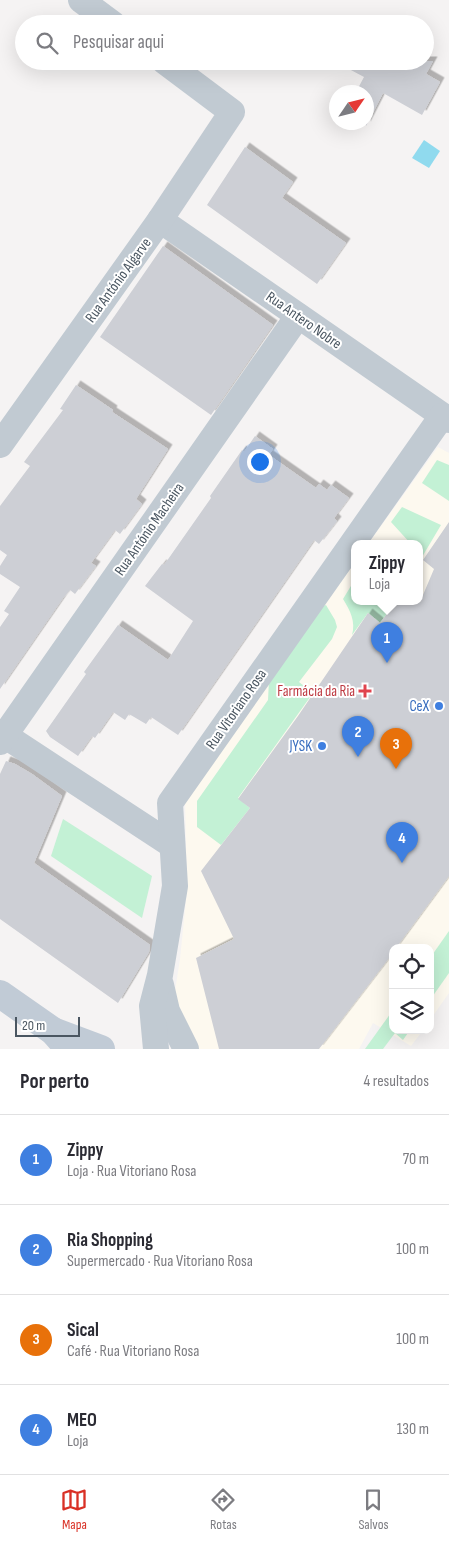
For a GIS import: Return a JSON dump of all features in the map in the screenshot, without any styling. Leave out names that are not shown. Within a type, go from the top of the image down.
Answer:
[{"type":"main road","points":[[0,994],[61,1040],[101,1049]]},
{"type":"street","points":[[81,0],[101,15]]},
{"type":"street","name":"Rua António Algarve","points":[[0,445],[160,220],[232,112],[176,70]]},
{"type":"street","name":"Rua Antero Nobre","points":[[160,220],[446,418]]},
{"type":"street","name":"Rua António Macheira","points":[[2,739],[298,316]]},
{"type":"street","name":"Rua Vitoriano Rosa","points":[[359,540],[446,418]]},
{"type":"street","name":"Rua Vitoriano Rosa","points":[[156,1049],[152,1006],[160,975],[175,886],[170,803],[351,551]]},
{"type":"street","points":[[2,739],[172,845]]},
{"type":"street","points":[[160,975],[167,1012],[186,1049]]},
{"type":"shaded area","points":[[438,447],[449,453],[449,993],[434,1014],[434,944],[389,944],[389,1033],[373,1023],[359,1049],[190,1049],[173,1004],[187,890],[185,800],[241,719],[351,568],[351,605],[423,605],[423,540],[371,540]]},
{"type":"shaded area","points":[[391,1034],[420,1034],[411,1046]]},
{"type":"green space","points":[[437,460],[449,465],[449,501],[422,483]]},
{"type":"green space","points":[[402,507],[441,525],[423,555],[423,540],[407,540],[391,522]]},
{"type":"green space","points":[[351,586],[351,605],[394,605],[380,623],[368,613],[352,635],[352,616],[343,599]]},
{"type":"green space","points":[[326,605],[337,627],[332,639],[299,682],[313,693],[238,798],[250,808],[221,845],[197,827],[197,801],[268,700],[269,680],[319,608]]},
{"type":"green space","points":[[63,819],[152,876],[142,918],[51,856]]},
{"type":"green space","points":[[449,931],[449,973],[434,994],[434,989],[434,952]]},
{"type":"green space","points":[[389,1016],[389,1034],[394,1034],[383,1049],[365,1049]]},
{"type":"green space","points":[[396,1034],[407,1034],[403,1040]]},
{"type":"water","points":[[424,140],[440,151],[429,168],[412,158]]},
{"type":"building","points":[[351,70],[428,70],[426,74],[440,82],[422,115],[383,93],[374,110],[374,85],[360,85],[364,77]]},
{"type":"building","points":[[245,147],[293,182],[282,198],[346,243],[317,284],[207,205]]},
{"type":"building","points":[[163,246],[273,325],[211,415],[100,337]]},
{"type":"building","points":[[76,385],[113,410],[112,412],[168,449],[136,499],[142,504],[120,534],[115,530],[91,563],[96,566],[75,594],[70,590],[63,598],[0,689],[0,627],[9,614],[4,611],[20,587],[0,574],[0,566],[7,555],[0,550],[0,506],[30,466],[24,462],[63,410],[60,409]]},
{"type":"building","points":[[255,436],[273,449],[269,455],[316,488],[319,484],[327,490],[331,485],[349,498],[334,518],[337,521],[319,544],[314,540],[178,735],[151,717],[146,724],[129,714],[125,720],[113,712],[95,738],[92,736],[78,756],[50,737],[46,731],[86,674],[84,672],[118,625],[168,660],[193,621],[145,586],[162,564],[164,565],[242,450],[244,452]]},
{"type":"building","points":[[449,522],[449,876],[399,944],[389,944],[389,958],[319,1049],[219,1049],[196,958],[234,939],[201,871],[250,808],[238,799],[298,716],[368,613],[380,623],[394,605],[423,605],[423,595],[434,569],[423,560]]},
{"type":"building","points":[[6,761],[32,774],[62,796],[34,863],[150,945],[149,952],[118,1003],[0,919],[0,774]]},
{"type":"place","name":"Zippy","points":[[387,663]]},
{"type":"place","name":"Farmácia da Ria","points":[[365,691]]},
{"type":"place","name":"CeX","points":[[439,706]]},
{"type":"place","name":"JYSK","points":[[322,746]]},
{"type":"place","name":"Ria Shopping","points":[[358,757]]},
{"type":"place","name":"Sical","points":[[396,769]]},
{"type":"place","name":"MEO","points":[[402,863]]}]
